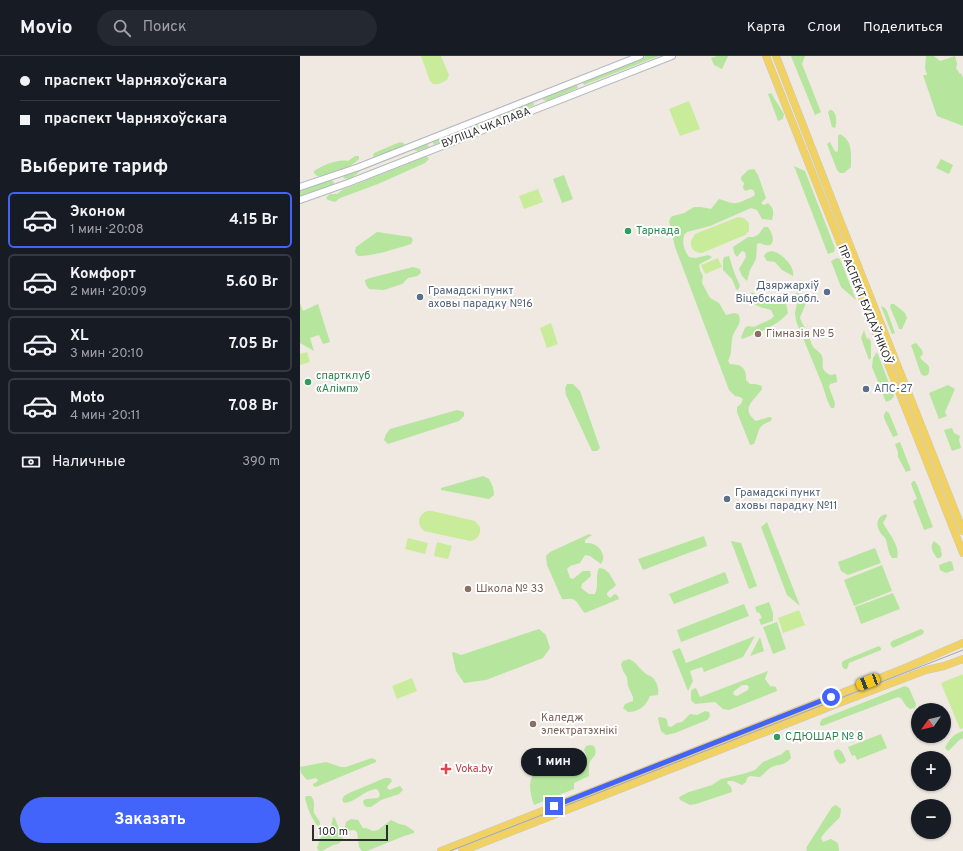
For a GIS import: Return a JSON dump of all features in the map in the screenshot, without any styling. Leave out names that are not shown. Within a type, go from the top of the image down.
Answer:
[{"type":"main road","name":"ВУЛІЦА ЧКАЛАВА","points":[[300,187],[329,178],[640,56]]},
{"type":"main road","name":"ВУЛІЦА ЧКАЛАВА","points":[[300,200],[348,183],[672,56]]},
{"type":"main road","name":"ПРАСПЕКТ БУДАЎНІКОЎ","points":[[766,56],[963,553]]},
{"type":"main road","name":"ПРАСПЕКТ БУДАЎНІКОЎ","points":[[776,56],[843,230],[963,531]]},
{"type":"main road","points":[[544,94],[541,97],[541,100],[542,103],[547,104]]},
{"type":"main road","points":[[529,100],[532,99],[536,103],[536,108],[533,110]]},
{"type":"main road","points":[[344,172],[341,179],[343,182],[348,183]]},
{"type":"main road","points":[[329,178],[332,178],[336,182],[336,185],[333,188]]},
{"type":"main road","points":[[441,851],[905,668],[963,643]]},
{"type":"main road","points":[[462,851],[920,672],[944,666],[963,659]]},
{"type":"green space","points":[[421,56],[441,56],[449,75],[447,80],[439,84],[433,84],[430,81]]},
{"type":"green space","points":[[646,56],[659,56],[584,85],[582,81]]},
{"type":"green space","points":[[717,56],[728,56],[722,69],[714,65],[711,58]]},
{"type":"green space","points":[[791,56],[805,56],[802,64],[821,112],[815,115]]},
{"type":"green space","points":[[926,56],[934,56],[940,61],[955,56],[957,64],[956,68],[960,74],[961,73],[963,78],[963,126],[937,116],[923,75],[927,75],[925,68]]},
{"type":"green space","points":[[576,83],[578,88],[547,101],[543,100],[544,97]]},
{"type":"green space","points":[[771,93],[784,114],[783,119],[778,121],[768,94]]},
{"type":"green space","points":[[689,101],[700,129],[680,136],[669,109]]},
{"type":"green space","points":[[533,102],[534,105],[434,145],[432,140],[442,136],[448,137],[506,114],[509,111]]},
{"type":"green space","points":[[830,110],[834,112],[836,116],[835,128],[832,127],[828,112]]},
{"type":"green space","points":[[840,134],[847,140],[851,153],[851,167],[844,173],[840,173],[837,170],[827,144],[830,142],[834,150],[836,152],[838,151],[838,136]]},
{"type":"green space","points":[[400,142],[404,143],[403,147],[375,157],[373,156],[374,153]]},
{"type":"green space","points":[[427,143],[429,147],[418,151],[413,150],[360,171],[350,178],[343,178],[345,175]]},
{"type":"green space","points":[[355,156],[359,156],[359,159],[340,171],[322,176],[317,176],[314,173],[314,171],[326,165],[339,161],[348,161]]},
{"type":"green space","points":[[427,156],[429,159],[425,163],[378,184],[340,198],[335,202],[326,198],[330,194],[337,194],[342,190]]},
{"type":"green space","points":[[941,159],[953,165],[949,174],[936,168]]},
{"type":"green space","points":[[794,166],[805,171],[835,248],[834,252],[828,254]]},
{"type":"green space","points":[[754,169],[758,175],[766,198],[761,203],[764,205],[768,203],[771,207],[773,213],[772,220],[762,219],[757,210],[751,208],[710,226],[687,232],[684,235],[683,241],[689,257],[696,258],[708,255],[712,257],[699,265],[703,276],[702,283],[710,298],[719,303],[726,315],[734,313],[738,314],[740,320],[733,335],[728,361],[730,364],[740,366],[744,370],[746,380],[750,384],[762,386],[762,389],[750,404],[749,412],[756,421],[769,417],[772,418],[771,421],[761,427],[754,444],[750,445],[737,412],[737,407],[741,404],[743,399],[735,396],[729,390],[675,247],[669,221],[671,217],[684,213],[694,207],[711,209],[719,199],[730,203],[736,203],[755,195],[754,191],[751,189],[745,191],[743,188],[744,183],[741,180],[741,177],[748,170]]},
{"type":"green space","points":[[564,175],[573,199],[562,203],[553,179]]},
{"type":"green space","points":[[331,180],[334,182],[334,185],[300,197],[300,191]]},
{"type":"green space","points":[[538,189],[543,202],[524,209],[519,196]]},
{"type":"green space","points":[[738,217],[744,218],[749,223],[749,231],[745,235],[702,253],[693,250],[691,241],[695,234]]},
{"type":"green space","points":[[764,227],[768,227],[772,234],[773,241],[769,245],[760,243],[757,244],[756,259],[750,270],[747,281],[742,276],[739,269],[746,257],[745,252],[742,251],[737,257],[734,253],[733,247],[748,237],[758,235]]},
{"type":"green space","points":[[377,232],[411,237],[413,240],[411,244],[391,250],[371,255],[358,256],[355,252],[356,247]]},
{"type":"green space","points":[[771,251],[779,254],[790,264],[793,276],[782,270],[775,262],[767,261],[764,256],[766,253]]},
{"type":"green space","points":[[729,256],[740,286],[738,290],[736,289],[732,279],[723,270],[724,257]]},
{"type":"green space","points":[[718,258],[722,267],[705,274],[701,265]]},
{"type":"green space","points":[[837,258],[840,259],[856,300],[841,287],[831,261]]},
{"type":"green space","points":[[413,267],[420,269],[421,273],[417,276],[408,278],[402,284],[384,290],[369,289],[366,285],[365,280],[370,278]]},
{"type":"green space","points":[[752,292],[768,300],[781,297],[783,298],[787,306],[788,313],[784,318],[761,332],[742,339],[741,337],[745,328],[748,326],[754,327],[774,316],[771,310],[758,306],[753,302],[750,295]]},
{"type":"green space","points":[[800,292],[805,300],[805,305],[800,318],[813,347],[822,356],[824,370],[830,375],[836,374],[837,382],[830,384],[829,387],[835,403],[834,408],[831,408],[828,402],[796,321],[796,293]]},
{"type":"green space","points":[[300,303],[303,311],[318,304],[330,342],[323,344],[319,335],[310,338],[314,351],[300,343]]},
{"type":"green space","points":[[891,304],[894,304],[905,313],[907,318],[902,329],[899,329],[890,307]]},
{"type":"green space","points":[[881,306],[887,311],[895,333],[892,334]]},
{"type":"green space","points":[[551,323],[558,344],[547,348],[540,328]]},
{"type":"green space","points":[[864,330],[867,339],[869,338],[871,342],[871,358],[869,360],[861,338]]},
{"type":"green space","points":[[916,343],[922,350],[923,354],[920,357],[929,366],[928,375],[924,376],[921,374],[911,345]]},
{"type":"green space","points":[[307,352],[310,362],[300,365],[300,354]]},
{"type":"green space","points":[[877,352],[894,396],[891,400],[886,402],[872,367],[873,358]]},
{"type":"green space","points":[[567,384],[573,384],[580,391],[600,448],[597,451],[592,451],[566,395],[565,389]]},
{"type":"green space","points":[[948,385],[955,389],[945,412],[947,416],[939,419],[929,393]]},
{"type":"green space","points":[[457,410],[464,412],[464,416],[459,421],[388,444],[384,440],[390,429]]},
{"type":"green space","points":[[886,411],[889,413],[898,435],[893,437],[884,418]]},
{"type":"green space","points":[[952,428],[954,433],[960,436],[959,440],[961,448],[952,451],[944,430]]},
{"type":"green space","points":[[900,442],[911,470],[906,472],[898,457],[895,444]]},
{"type":"green space","points":[[483,476],[489,479],[493,487],[494,495],[489,499],[441,490],[441,488]]},
{"type":"green space","points":[[915,481],[917,485],[933,527],[924,530],[913,501],[917,499],[911,484]]},
{"type":"green space","points":[[427,511],[475,521],[480,527],[479,535],[477,538],[470,541],[424,531],[421,528],[419,520],[420,517]]},
{"type":"green space","points":[[886,514],[887,516],[883,523],[896,544],[898,554],[897,558],[892,558],[885,539],[878,529],[877,524],[879,519]]},
{"type":"green space","points":[[767,522],[800,606],[787,595],[761,527]]},
{"type":"green space","points":[[589,534],[592,535],[585,540],[585,543],[593,544],[600,548],[603,556],[602,562],[601,564],[590,556],[585,555],[580,563],[570,566],[567,569],[570,578],[573,579],[583,571],[590,571],[591,576],[582,584],[581,588],[589,594],[595,594],[599,568],[604,569],[609,573],[616,585],[607,593],[607,595],[610,598],[615,594],[619,599],[585,613],[574,600],[562,599],[547,565],[546,556],[550,552]]},
{"type":"green space","points":[[704,536],[707,546],[643,570],[638,559]]},
{"type":"green space","points":[[408,538],[428,543],[425,554],[405,549]]},
{"type":"green space","points":[[731,541],[741,543],[757,586],[749,589]]},
{"type":"green space","points":[[934,541],[940,546],[942,555],[940,558],[937,558],[932,550]]},
{"type":"green space","points":[[437,542],[452,546],[448,559],[434,556]]},
{"type":"green space","points":[[875,548],[881,563],[848,575],[841,571],[838,562]]},
{"type":"green space","points":[[950,561],[952,562],[954,570],[946,573],[940,570],[939,565]]},
{"type":"green space","points":[[882,565],[892,591],[854,606],[844,580]]},
{"type":"green space","points":[[725,572],[729,583],[674,604],[669,594]]},
{"type":"green space","points":[[893,593],[900,609],[861,624],[855,607]]},
{"type":"green space","points":[[769,602],[773,613],[773,621],[761,625],[759,619],[762,618],[759,612],[757,613],[755,607]]},
{"type":"green space","points":[[744,604],[749,616],[681,642],[677,630]]},
{"type":"green space","points":[[799,610],[805,625],[783,633],[778,618]]},
{"type":"green space","points":[[777,622],[786,649],[773,654],[763,627]]},
{"type":"green space","points":[[539,629],[546,635],[550,648],[543,658],[486,680],[464,683],[456,671],[452,653],[454,652],[461,655]]},
{"type":"green space","points":[[921,629],[924,631],[923,634],[893,648],[890,644],[892,641]]},
{"type":"green space","points":[[755,636],[743,657],[704,672],[702,667],[690,671],[693,681],[688,691],[672,651],[680,648],[686,663]]},
{"type":"green space","points":[[760,637],[764,651],[750,656]]},
{"type":"green space","points":[[879,646],[881,650],[849,663],[847,669],[844,669],[842,666],[842,662],[845,660]]},
{"type":"green space","points":[[629,659],[654,679],[657,685],[658,695],[650,696],[642,708],[636,711],[628,712],[623,708],[625,704],[633,701],[633,697],[621,664],[623,661]]},
{"type":"green space","points":[[768,671],[765,679],[770,686],[776,687],[777,691],[729,710],[723,709],[715,702],[695,704],[691,700],[691,691],[696,688],[700,697]],"holes":[[[742,685],[747,685],[749,687],[748,690],[737,696],[734,695],[733,692]]]},
{"type":"green space","points":[[963,674],[963,728],[960,729],[951,707],[951,703],[949,703],[941,683]]},
{"type":"green space","points":[[412,678],[417,691],[397,699],[392,686]]},
{"type":"green space","points":[[905,686],[909,688],[916,703],[911,703],[910,709],[901,698],[898,697],[822,726],[820,723],[822,719]]},
{"type":"green space","points":[[705,711],[709,712],[710,716],[707,720],[675,733],[666,735],[661,731],[658,719],[659,717],[665,718],[668,726],[671,727],[682,722],[690,714],[697,715]]},
{"type":"green space","points":[[963,731],[963,738],[948,751],[945,748],[948,743],[951,743],[951,738]]},
{"type":"green space","points":[[881,734],[887,748],[857,760],[855,755],[852,756],[848,747]]},
{"type":"green space","points":[[586,746],[594,746],[596,751],[589,763],[589,776],[574,783],[574,789],[534,805],[530,784],[532,777],[536,772],[548,765],[586,759],[587,757],[584,750]]},
{"type":"green space","points":[[838,749],[844,756],[846,761],[844,763],[840,764],[835,757],[834,751]]},
{"type":"green space","points":[[786,750],[789,750],[791,758],[783,764],[770,768],[760,777],[750,776],[742,785],[733,781],[728,781],[727,783],[731,787],[732,792],[690,805],[680,800],[679,797],[689,792],[712,785],[721,779],[755,770],[763,762],[782,754]]},
{"type":"green space","points":[[372,758],[376,760],[376,762],[316,787],[313,786],[313,784],[318,780],[316,778],[307,780],[301,773],[300,767],[326,762],[341,767],[346,767]]},
{"type":"green space","points":[[385,778],[390,778],[392,781],[387,787],[389,790],[400,786],[403,790],[399,794],[381,800],[371,807],[364,805],[363,801],[366,799],[378,798],[380,795],[378,790],[375,789],[366,792],[349,802],[344,803],[342,800],[344,796],[349,793]]},
{"type":"green space","points":[[306,796],[311,796],[313,800],[314,813],[320,822],[320,825],[318,826],[308,809],[305,798]]},
{"type":"green space","points":[[836,805],[841,809],[840,817],[821,838],[823,842],[831,839],[838,843],[839,851],[807,851],[806,848],[832,807]]},
{"type":"green space","points":[[333,817],[335,818],[341,831],[343,840],[338,844],[319,851],[317,848],[321,836],[331,827]]},
{"type":"green space","points":[[351,819],[358,820],[363,828],[373,831],[378,830],[391,820],[405,825],[414,831],[414,833],[367,851],[362,851],[359,847],[357,832],[354,830],[347,831],[345,827],[346,822]]},
{"type":"tram line","points":[[450,851],[963,650]]},
{"type":"place","name":"Тарнада","points":[[628,231]]},
{"type":"place","name":"Дзяржархіў Віцебскай вобл.","points":[[827,292]]},
{"type":"place","name":"Грамадскі пункт аховы парадку №16","points":[[420,297]]},
{"type":"place","name":"Гімназія № 5","points":[[758,334]]},
{"type":"place","name":"спартклуб «Алімп»","points":[[308,382]]},
{"type":"place","name":"АПС-27","points":[[866,389]]},
{"type":"place","name":"Грамадскі пункт аховы парадку №11","points":[[727,499]]},
{"type":"place","name":"Школа № 33","points":[[468,589]]},
{"type":"place","name":"Каледж электратэхнікі","points":[[533,724]]},
{"type":"place","name":"СДЮШАР № 8","points":[[777,737]]},
{"type":"place","name":"Voka.by","points":[[446,769]]},
{"type":"route","points":[[554,806],[831,697]]}]
